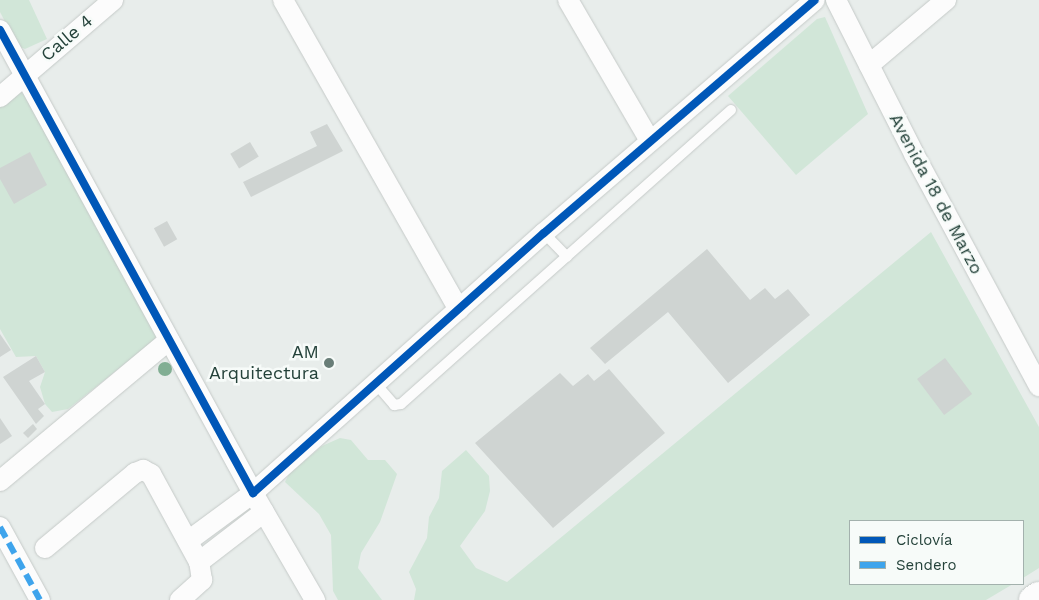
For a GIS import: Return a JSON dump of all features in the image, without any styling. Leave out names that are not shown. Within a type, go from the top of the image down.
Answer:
[{"type":"main road","points":[[1033,600],[1039,596]]},
{"type":"street","name":"Calle 4","points":[[0,97],[24,74],[113,0]]},
{"type":"street","points":[[283,0],[459,310]]},
{"type":"street","points":[[568,0],[650,141]]},
{"type":"street","points":[[188,541],[253,494],[544,234],[815,0]]},
{"type":"street","name":"Avenida 18 de Marzo","points":[[836,0],[1039,386]]},
{"type":"street","points":[[869,65],[946,0]]},
{"type":"street","points":[[0,30],[253,494],[315,600]]},
{"type":"street","points":[[0,481],[169,340]]},
{"type":"street","points":[[45,548],[143,470],[151,474],[200,562],[202,580],[180,600]]},
{"type":"street","points":[[200,562],[264,512]]},
{"type":"street","points":[[0,527],[40,600]]},
{"type":"lane","points":[[376,384],[394,405],[401,404],[731,110]]},
{"type":"lane","points":[[544,234],[566,257]]},
{"type":"green space","points":[[0,0],[29,0],[47,39],[25,49],[18,46],[0,12]]},
{"type":"green space","points":[[825,17],[868,114],[796,175],[728,96],[817,19]]},
{"type":"green space","points":[[32,85],[159,325],[155,340],[68,409],[52,412],[45,404],[40,387],[45,372],[36,356],[16,357],[0,329],[0,105],[20,87],[22,94]]},
{"type":"green space","points":[[931,232],[1039,427],[1039,568],[1024,577],[1024,520],[849,520],[849,585],[1011,585],[986,600],[414,600],[416,589],[409,572],[427,538],[429,517],[439,498],[442,471],[466,450],[489,476],[490,491],[485,511],[460,546],[476,568],[507,582]]},
{"type":"green space","points":[[340,438],[351,440],[368,460],[385,460],[397,474],[380,522],[361,553],[358,568],[382,600],[338,600],[333,591],[331,535],[319,514],[285,482],[289,474],[322,446]]},
{"type":"building","points":[[327,124],[343,151],[251,197],[243,182],[317,146],[310,132]]},
{"type":"building","points":[[250,142],[259,157],[239,168],[230,154]]},
{"type":"building","points":[[30,152],[47,185],[14,204],[0,179],[0,168]]},
{"type":"building","points":[[167,221],[177,239],[164,247],[154,228]]},
{"type":"building","points":[[707,249],[750,300],[765,288],[775,299],[788,289],[810,315],[728,383],[668,312],[605,364],[590,348]]},
{"type":"building","points":[[0,334],[11,350],[0,357]]},
{"type":"building","points":[[36,356],[45,372],[29,381],[45,404],[38,409],[44,416],[36,424],[3,377]]},
{"type":"building","points":[[945,358],[972,394],[944,415],[917,379]]},
{"type":"building","points":[[609,369],[665,433],[553,528],[475,443],[560,373],[573,386],[588,374],[594,381]]},
{"type":"building","points":[[0,418],[12,436],[0,444]]},
{"type":"building","points":[[33,424],[37,429],[28,438],[23,433]]},
{"type":"marked path","points":[[0,527],[40,600]]},
{"type":"cycle path","points":[[0,30],[253,493],[544,233],[815,0]]},
{"type":"place","name":"AM Arquitectura","points":[[329,363]]}]
